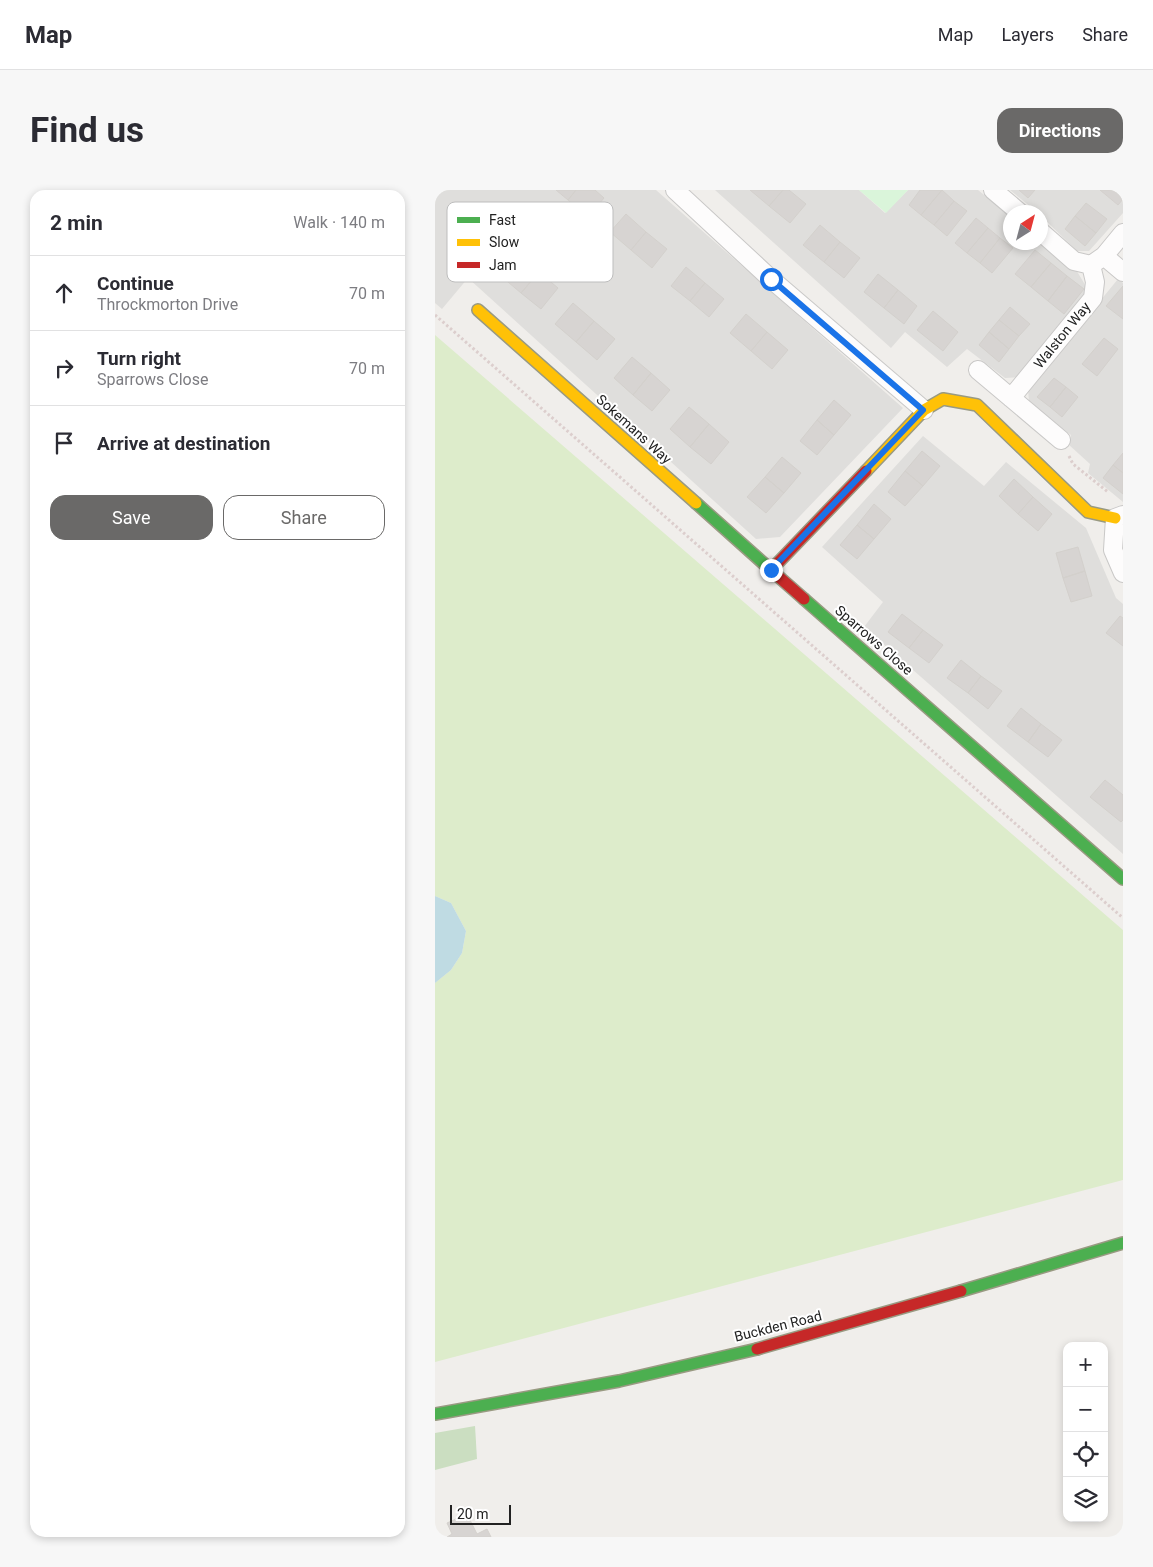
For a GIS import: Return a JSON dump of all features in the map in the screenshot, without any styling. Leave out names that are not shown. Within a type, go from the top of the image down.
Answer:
[{"type":"street","points":[[675,190],[771,279],[923,410]]},
{"type":"street","points":[[993,190],[1011,205]]},
{"type":"street","points":[[1098,260],[1123,233]]},
{"type":"street","points":[[1048,238],[1074,261],[1098,260],[1123,272]]},
{"type":"street","name":"Walston Way","points":[[1011,398],[1093,298],[1098,260]]},
{"type":"street","name":"Sokemans Way","points":[[477,310],[771,570]]},
{"type":"street","points":[[978,370],[1061,440]]},
{"type":"street","points":[[771,570],[923,410],[943,399],[977,405],[1088,512],[1119,517],[1113,550],[1123,572]]},
{"type":"street","name":"Sparrows Close","points":[[771,570],[1123,879]]},
{"type":"street","name":"Buckden Road","points":[[435,1414],[510,1402],[659,1372],[790,1340],[1123,1243]]},
{"type":"path","points":[[435,315],[1123,918]]},
{"type":"path","points":[[1061,440],[1073,464],[1115,498]]},
{"type":"shaded area","points":[[435,190],[656,190],[903,408],[780,537],[756,539],[472,282],[613,282],[613,202],[447,202],[447,282],[465,282],[442,309],[435,303]]},
{"type":"shaded area","points":[[715,190],[859,190],[885,213],[908,190],[978,190],[1003,210],[1003,250],[1048,250],[1048,247],[1075,268],[1084,283],[1087,294],[1020,377],[1005,378],[967,349],[947,367],[905,332],[891,348]]},
{"type":"shaded area","points":[[1010,190],[1123,190],[1123,213],[1089,251],[1077,251],[1048,223],[1048,205],[1028,205]]},
{"type":"shaded area","points":[[1118,279],[1123,283],[1123,502],[1088,473],[1090,464],[1068,444],[1071,435],[1029,402],[1028,389]]},
{"type":"shaded area","points":[[923,436],[984,486],[1006,462],[1086,528],[1116,598],[1123,604],[1123,854],[864,627],[883,602],[822,547]]},
{"type":"green space","points":[[859,190],[908,190],[886,213]]},
{"type":"green space","points":[[435,335],[1123,930],[1123,1180],[435,1362],[435,983],[451,970],[462,953],[466,931],[451,903],[435,896]]},
{"type":"green space","points":[[475,1426],[477,1459],[435,1470],[435,1433]]},
{"type":"water","points":[[435,896],[451,903],[466,931],[462,953],[451,970],[435,983]]},
{"type":"building","points":[[556,190],[576,190],[568,200]]},
{"type":"building","points":[[576,190],[595,190],[604,198],[601,202],[570,202],[568,200]]},
{"type":"building","points":[[750,190],[783,190],[769,206]]},
{"type":"building","points":[[783,190],[789,190],[806,204],[790,223],[769,206]]},
{"type":"building","points":[[920,190],[942,190],[921,215],[909,205]]},
{"type":"building","points":[[942,190],[954,201],[934,225],[921,215]]},
{"type":"building","points":[[1019,190],[1035,190],[1028,198]]},
{"type":"building","points":[[1100,190],[1123,190],[1123,199],[1118,205]]},
{"type":"building","points":[[954,201],[967,211],[947,236],[934,225]]},
{"type":"building","points":[[1086,203],[1107,219],[1096,233],[1075,216]]},
{"type":"building","points":[[626,214],[646,232],[631,250],[613,235],[613,229]]},
{"type":"building","points":[[1075,216],[1096,233],[1085,246],[1065,229]]},
{"type":"building","points":[[976,218],[988,228],[967,253],[955,243]]},
{"type":"building","points":[[820,225],[840,242],[824,262],[803,245]]},
{"type":"building","points":[[988,228],[1000,238],[980,263],[967,253]]},
{"type":"building","points":[[646,232],[667,249],[652,268],[631,250]]},
{"type":"building","points":[[1000,238],[1003,240],[1003,250],[1011,250],[992,273],[980,263]]},
{"type":"building","points":[[840,242],[860,258],[844,278],[824,262]]},
{"type":"building","points":[[1035,250],[1051,263],[1031,287],[1015,274]]},
{"type":"building","points":[[1051,263],[1067,276],[1048,301],[1031,287]]},
{"type":"building","points":[[686,267],[705,283],[690,301],[671,286]]},
{"type":"building","points":[[878,274],[898,290],[884,308],[864,292]]},
{"type":"building","points":[[1067,276],[1084,289],[1064,314],[1048,301]]},
{"type":"building","points":[[508,282],[530,282],[521,293]]},
{"type":"building","points":[[530,282],[551,282],[558,288],[541,309],[521,293]]},
{"type":"building","points":[[705,283],[724,299],[709,317],[690,301]]},
{"type":"building","points":[[1123,286],[1123,319],[1106,306]]},
{"type":"building","points":[[898,290],[917,306],[904,324],[884,308]]},
{"type":"building","points":[[573,303],[594,321],[576,342],[555,324]]},
{"type":"building","points":[[1010,307],[1030,324],[1019,336],[999,320]]},
{"type":"building","points":[[933,311],[958,332],[943,351],[917,330]]},
{"type":"building","points":[[746,314],[767,332],[751,351],[730,333]]},
{"type":"building","points":[[999,320],[1019,336],[1009,349],[989,332]]},
{"type":"building","points":[[594,321],[615,339],[597,360],[576,342]]},
{"type":"building","points":[[767,332],[788,350],[772,369],[751,351]]},
{"type":"building","points":[[989,332],[1009,349],[999,362],[979,345]]},
{"type":"building","points":[[1104,338],[1118,349],[1097,376],[1082,364]]},
{"type":"building","points":[[632,357],[651,373],[633,395],[614,378]]},
{"type":"building","points":[[651,373],[670,390],[652,411],[633,395]]},
{"type":"building","points":[[1054,378],[1066,387],[1050,407],[1037,397]]},
{"type":"building","points":[[1066,387],[1078,397],[1062,417],[1050,407]]},
{"type":"building","points":[[834,400],[851,415],[834,435],[817,420]]},
{"type":"building","points":[[689,407],[709,424],[690,447],[670,429]]},
{"type":"building","points":[[817,420],[834,435],[817,455],[800,441]]},
{"type":"building","points":[[709,424],[729,442],[711,464],[690,447]]},
{"type":"building","points":[[922,451],[940,466],[923,486],[905,471]]},
{"type":"building","points":[[1123,453],[1123,473],[1113,465]]},
{"type":"building","points":[[782,457],[801,473],[784,493],[765,477]]},
{"type":"building","points":[[1113,465],[1123,473],[1123,494],[1103,478]]},
{"type":"building","points":[[905,471],[923,486],[905,506],[888,492]]},
{"type":"building","points":[[765,477],[784,493],[766,513],[747,497]]},
{"type":"building","points":[[1014,479],[1033,497],[1018,514],[999,496]]},
{"type":"building","points":[[1033,497],[1052,514],[1038,531],[1018,514]]},
{"type":"building","points":[[874,504],[891,519],[874,539],[857,525]]},
{"type":"building","points":[[857,525],[874,539],[857,559],[840,545]]},
{"type":"building","points":[[1078,547],[1085,571],[1063,578],[1056,553]]},
{"type":"building","points":[[1085,571],[1092,596],[1071,602],[1063,578]]},
{"type":"building","points":[[902,614],[923,630],[909,648],[888,632]]},
{"type":"building","points":[[1120,616],[1123,618],[1123,646],[1106,633]]},
{"type":"building","points":[[923,630],[943,645],[929,663],[909,648]]},
{"type":"building","points":[[961,660],[981,676],[968,693],[947,678]]},
{"type":"building","points":[[981,676],[1002,691],[988,709],[968,693]]},
{"type":"building","points":[[1021,708],[1041,724],[1028,742],[1007,726]]},
{"type":"building","points":[[1041,724],[1062,740],[1048,757],[1028,742]]},
{"type":"building","points":[[1105,780],[1123,795],[1123,820],[1121,822],[1090,797]]},
{"type":"building","points":[[467,1514],[477,1534],[487,1529],[491,1537],[447,1537],[452,1534],[447,1523]]},
{"type":"traffic: fast","points":[[696,503],[771,570]]},
{"type":"traffic: fast","points":[[804,599],[1123,879]]},
{"type":"traffic: fast","points":[[961,1291],[1123,1243]]},
{"type":"traffic: fast","points":[[435,1414],[619,1381],[757,1349]]},
{"type":"traffic: slow","points":[[478,310],[696,503]]},
{"type":"traffic: slow","points":[[866,471],[924,410],[943,399],[977,405],[1088,512],[1115,518]]},
{"type":"traffic: jam","points":[[804,599],[771,570],[866,471]]},
{"type":"traffic: jam","points":[[757,1349],[961,1291]]},
{"type":"route","points":[[771,279],[923,410],[771,570]]}]
